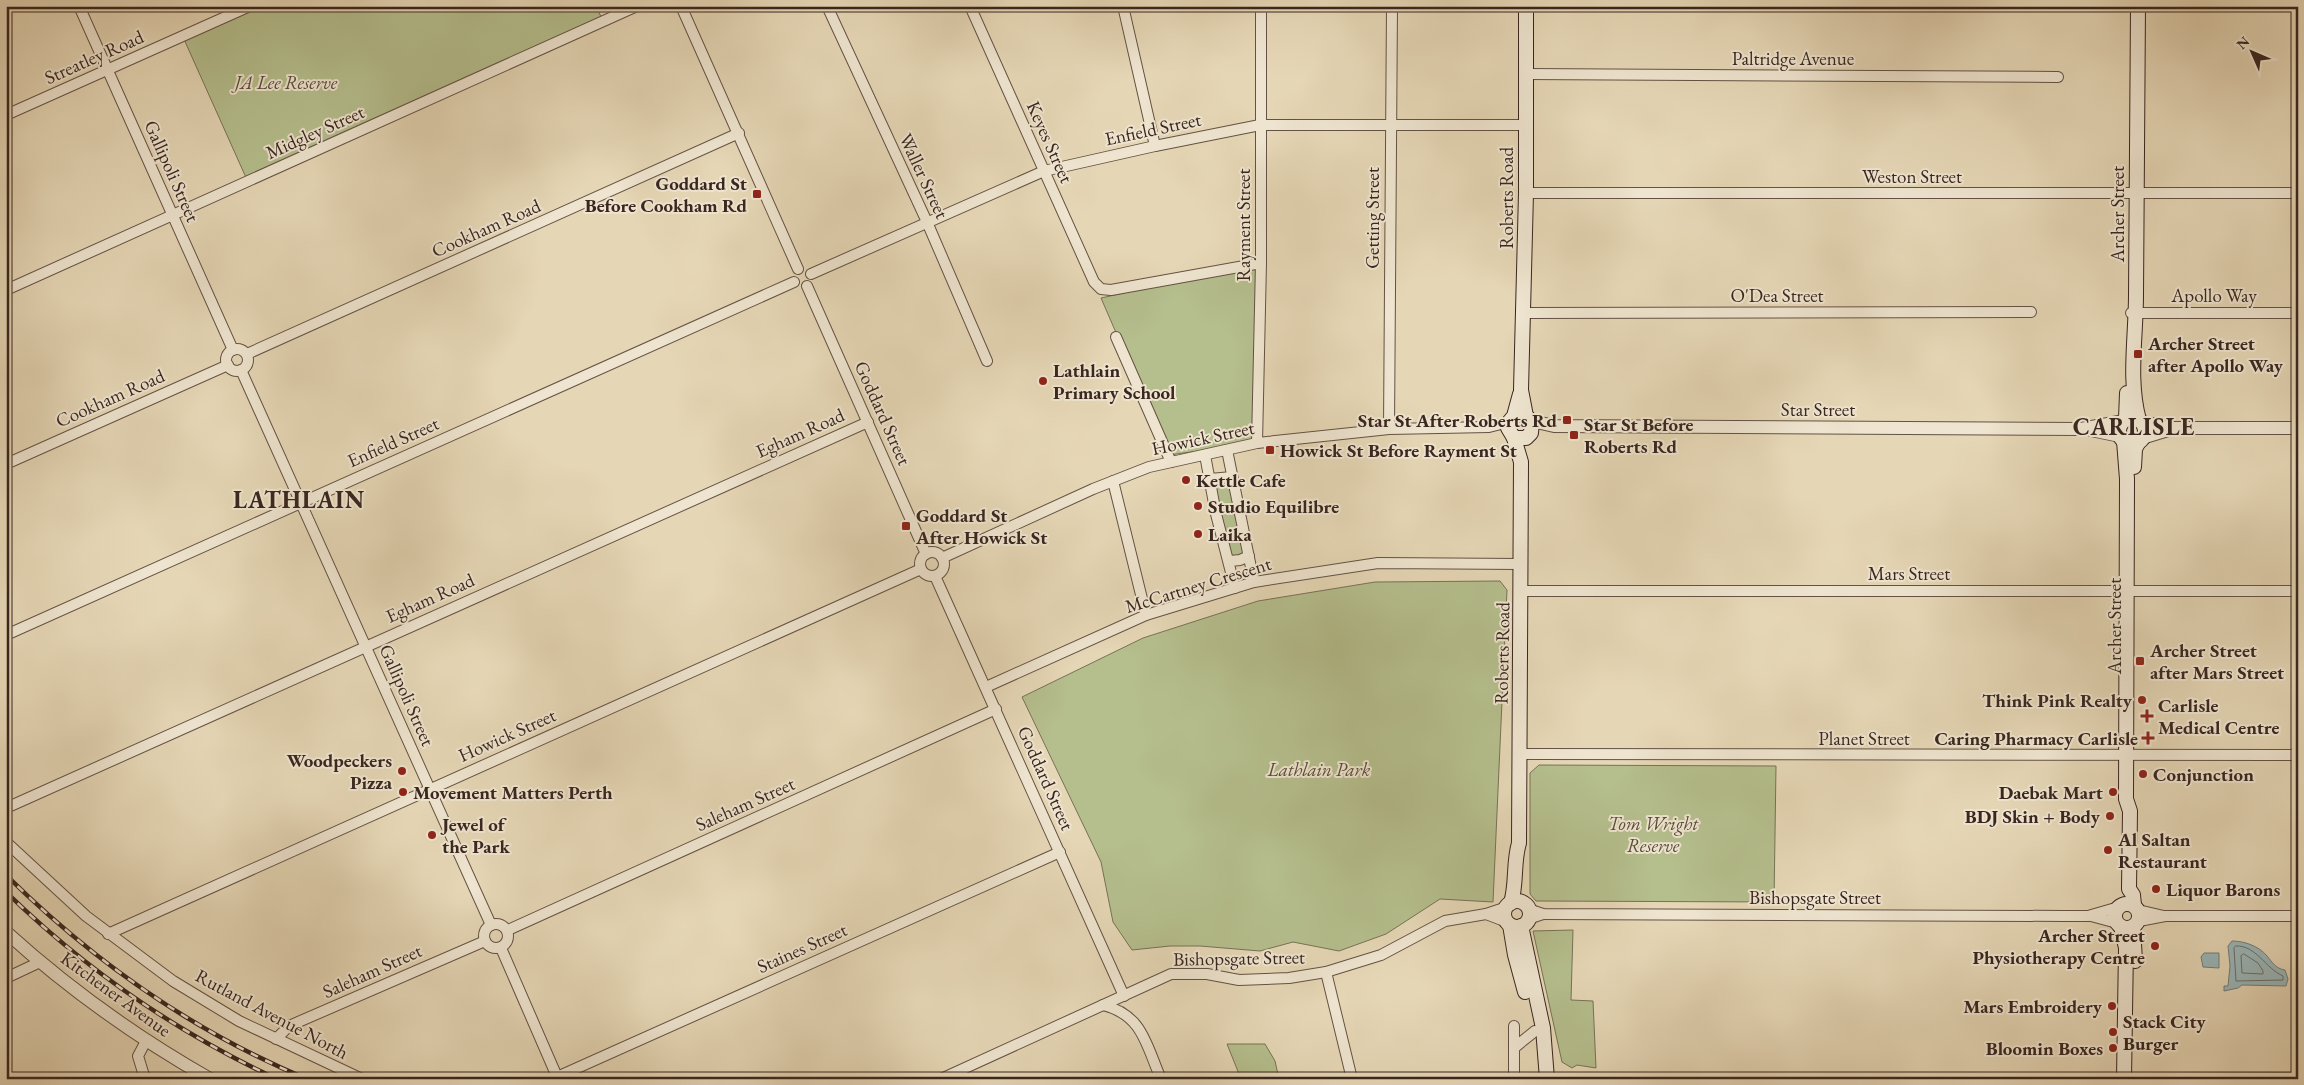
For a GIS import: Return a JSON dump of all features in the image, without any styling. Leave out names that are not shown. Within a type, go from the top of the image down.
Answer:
[{"type":"main road","name":"Roberts Road","points":[[1520,918],[1504,912],[1509,905],[1515,887],[1516,851],[1519,843],[1521,390],[1526,192],[1524,125],[1526,6]]},
{"type":"main road","name":"Archer Street","points":[[2130,6],[2134,313],[2132,421]]},
{"type":"main road","name":"Archer Street","points":[[2133,194],[2138,6]]},
{"type":"main road","points":[[2132,421],[2144,430],[2131,439],[2119,428],[2132,421]]},
{"type":"main road","name":"Archer Street","points":[[2131,439],[2135,449],[2130,590],[2130,754],[2134,799],[2130,811],[2128,916],[2135,953],[2133,1079]]},
{"type":"main road","name":"Roberts Road","points":[[1519,843],[1524,849],[1520,918],[1515,955],[1535,1031],[1544,1053]]},
{"type":"main road","points":[[1509,905],[1520,902],[1520,918]]},
{"type":"main road","points":[[2124,1079],[2128,916]]},
{"type":"main road","name":"Roberts Road","points":[[1520,918],[1531,981],[1543,1028],[1547,1079]]},
{"type":"street","name":"Gallipoli Street","points":[[79,6],[233,350]]},
{"type":"street","name":"Streatley Road","points":[[6,115],[250,6]]},
{"type":"street","name":"Midgley Street","points":[[6,290],[637,6]]},
{"type":"street","points":[[681,6],[740,133],[798,269]]},
{"type":"street","name":"Waller Street","points":[[827,6],[927,222],[986,361]]},
{"type":"street","name":"Keyes Street","points":[[970,6],[1094,282],[1101,289],[1111,290],[1261,263]]},
{"type":"street","points":[[1123,6],[1155,146]]},
{"type":"street","name":"Rayment Street","points":[[1257,443],[1261,263],[1261,6]]},
{"type":"street","name":"Getting Street","points":[[1389,429],[1392,6]]},
{"type":"street","name":"Paltridge Avenue","points":[[1526,74],[2058,77]]},
{"type":"street","name":"Enfield Street","points":[[811,274],[1044,171],[1155,146],[1260,125],[1524,125]]},
{"type":"street","name":"Cookham Road","points":[[247,354],[740,133]]},
{"type":"street","name":"Weston Street","points":[[1526,192],[2298,193]]},
{"type":"street","points":[[798,269],[807,269],[811,274],[811,282],[807,286],[798,286],[794,282],[794,273],[798,269]]},
{"type":"street","name":"Enfield Street","points":[[6,635],[794,282]]},
{"type":"street","name":"Goddard Street","points":[[807,286],[926,554]]},
{"type":"street","name":"O'Dea Street","points":[[1523,313],[2031,312]]},
{"type":"street","name":"Apollo Way","points":[[2134,313],[2298,313]]},
{"type":"street","points":[[1116,337],[1171,462]]},
{"type":"street","points":[[233,350],[242,350],[247,354],[247,366],[241,370],[235,371],[228,365],[228,354],[233,350]]},
{"type":"street","name":"Cookham Road","points":[[6,464],[228,365]]},
{"type":"street","name":"Gallipoli Street","points":[[241,370],[491,925]]},
{"type":"street","name":"Star Street","points":[[1521,427],[2081,429],[2132,421],[2173,428],[2298,428]]},
{"type":"street","name":"Egham Road","points":[[6,808],[868,422]]},
{"type":"street","name":"Howick Street","points":[[942,558],[1113,481],[1137,471],[1171,462],[1257,443],[1389,429],[1521,427]]},
{"type":"street","name":"Star Street","points":[[2081,429],[2131,439],[2173,428]]},
{"type":"street","points":[[1227,450],[1254,582]]},
{"type":"street","points":[[1205,455],[1216,514],[1230,560],[1235,588]]},
{"type":"street","points":[[1210,479],[1232,477]]},
{"type":"street","points":[[1113,481],[1146,615]]},
{"type":"street","points":[[934,553],[942,558],[943,569],[936,576],[929,576],[921,569],[922,558],[926,554],[934,553]]},
{"type":"street","points":[[1230,560],[1240,560],[1249,556]]},
{"type":"street","name":"McCartney Crescent","points":[[986,687],[1146,615],[1254,582],[1378,563],[1521,564]]},
{"type":"street","name":"Howick Street","points":[[108,934],[921,569]]},
{"type":"street","name":"Goddard Street","points":[[936,576],[1124,996]]},
{"type":"street","name":"Mars Street","points":[[1521,591],[2298,591]]},
{"type":"street","name":"Saleham Street","points":[[508,930],[996,709]]},
{"type":"street","name":"Planet Street","points":[[1520,754],[1812,756],[2298,755]]},
{"type":"street","name":"Rutland Avenue North","points":[[6,842],[49,884],[108,934],[173,982],[276,1039],[362,1079]]},
{"type":"street","name":"Staines Street","points":[[558,1078],[1060,852]]},
{"type":"street","name":"Bishopsgate Street","points":[[941,1079],[1171,974],[1207,974],[1239,980],[1289,978],[1326,972],[1381,955],[1446,921],[1486,914],[1509,905]]},
{"type":"street","name":"Bishopsgate Street","points":[[1486,914],[1520,918],[1543,914],[2298,916]]},
{"type":"street","name":"Bishopsgate Street","points":[[2088,916],[2128,916]]},
{"type":"street","points":[[500,924],[508,930],[508,940],[501,948],[491,947],[485,941],[485,931],[491,925],[500,924]]},
{"type":"street","name":"Kitchener Avenue","points":[[6,932],[71,988],[146,1041],[210,1079]]},
{"type":"street","name":"Saleham Street","points":[[276,1039],[289,1026],[485,941]]},
{"type":"street","points":[[501,948],[558,1078]]},
{"type":"street","points":[[6,978],[40,962]]},
{"type":"street","points":[[1326,972],[1352,1079]]},
{"type":"street","points":[[1103,1005],[1119,1009],[1136,1023],[1161,1079]]},
{"type":"street","points":[[1514,1026],[1514,1079]]},
{"type":"street","points":[[1514,1048],[1535,1031]]},
{"type":"street","points":[[145,1079],[138,1056],[146,1041]]},
{"type":"street","points":[[2140,1079],[2298,1078]]},
{"type":"green space","name":"JA Lee Reserve","points":[[250,6],[596,6],[603,21],[248,182],[183,37]]},
{"type":"green space","points":[[1261,263],[1257,443],[1169,455],[1101,298]]},
{"type":"green space","points":[[1232,477],[1249,556],[1230,561],[1210,479]]},
{"type":"green space","name":"Lathlain Park","points":[[1500,581],[1507,590],[1493,902],[1440,899],[1386,934],[1339,951],[1293,942],[1260,951],[1200,946],[1170,946],[1132,950],[1113,922],[1101,862],[1022,697],[1143,638],[1258,601],[1375,582]]},
{"type":"green space","name":"Tom Wright Reserve","points":[[1539,765],[1776,766],[1774,902],[1536,901],[1530,894],[1530,773]]},
{"type":"green space","points":[[1573,930],[1571,1000],[1593,1001],[1596,1068],[1577,1065],[1572,1068],[1562,1062],[1533,931]]},
{"type":"green space","points":[[1227,1044],[1265,1044],[1275,1061],[1279,1079],[1241,1079]]},
{"type":"water","points":[[2232,941],[2246,943],[2264,952],[2277,967],[2285,970],[2288,979],[2286,986],[2242,985],[2238,988],[2224,991],[2224,986],[2228,986],[2230,966],[2228,946]]},
{"type":"water","points":[[2204,953],[2219,953],[2219,968],[2203,967],[2201,957]]},
{"type":"railway","points":[[6,875],[74,937],[147,992],[225,1039],[307,1079]]},
{"type":"railway","points":[[6,892],[68,948],[134,997],[203,1041],[277,1079]]},
{"type":"place","name":"Goddard St Before Cookham Rd","points":[[757,194]]},
{"type":"place","name":"Archer Street after Apollo Way","points":[[2138,354]]},
{"type":"place","name":"Lathlain Primary School","points":[[1043,381]]},
{"type":"place","name":"Star St After Roberts Rd","points":[[1567,420]]},
{"type":"place","name":"Star St Before Roberts Rd","points":[[1574,435]]},
{"type":"place","name":"Howick St Before Rayment St","points":[[1270,450]]},
{"type":"place","name":"Kettle Cafe","points":[[1186,480]]},
{"type":"place","name":"Studio Equilibre","points":[[1198,506]]},
{"type":"place","name":"Goddard St After Howick St","points":[[906,526]]},
{"type":"place","name":"Laika","points":[[1198,534]]},
{"type":"place","name":"Archer Street after Mars Street","points":[[2140,661]]},
{"type":"place","name":"Think Pink Realty","points":[[2142,700]]},
{"type":"place","name":"Carlisle Medical Centre","points":[[2147,716]]},
{"type":"place","name":"Caring Pharmacy Carlisle","points":[[2148,738]]},
{"type":"place","name":"Woodpeckers Pizza","points":[[402,771]]},
{"type":"place","name":"Conjunction","points":[[2143,774]]},
{"type":"place","name":"Movement Matters Perth","points":[[403,792]]},
{"type":"place","name":"Daebak Mart","points":[[2113,792]]},
{"type":"place","name":"BDJ Skin + Body","points":[[2110,816]]},
{"type":"place","name":"Jewel of the Park","points":[[432,835]]},
{"type":"place","name":"Al Saltan Restaurant","points":[[2108,850]]},
{"type":"place","name":"Liquor Barons","points":[[2156,889]]},
{"type":"place","name":"Archer Street Physiotherapy Centre","points":[[2155,946]]},
{"type":"place","name":"Mars Embroidery","points":[[2112,1006]]},
{"type":"place","name":"Stack City Burger","points":[[2113,1032]]},
{"type":"place","name":"Bloomin Boxes","points":[[2113,1048]]},
{"type":"district","name":"CARLISLE","points":[[2134,426]]},
{"type":"district","name":"LATHLAIN","points":[[299,499]]}]
